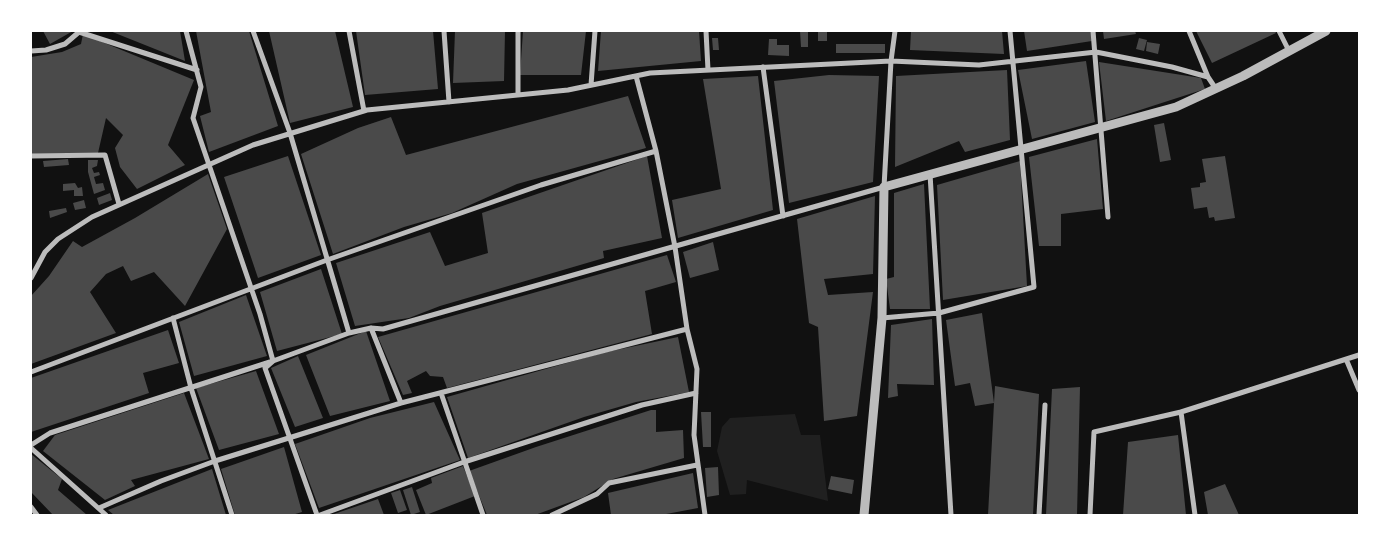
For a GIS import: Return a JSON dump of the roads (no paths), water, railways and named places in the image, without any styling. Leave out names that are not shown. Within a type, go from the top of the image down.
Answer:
[{"type":"street","points":[[186,31],[201,87],[193,118],[252,289],[273,362]]},
{"type":"street","points":[[253,31],[290,133],[349,333]]},
{"type":"street","points":[[348,31],[364,111]]},
{"type":"street","points":[[444,31],[449,102]]},
{"type":"street","points":[[518,31],[518,95]]},
{"type":"street","points":[[591,85],[595,31]]},
{"type":"street","points":[[706,31],[708,70]]},
{"type":"street","points":[[864,515],[882,318],[884,187],[891,61],[895,31]]},
{"type":"street","points":[[882,318],[939,313],[1034,287],[1010,31]]},
{"type":"street","points":[[1093,31],[1096,52],[1099,128],[1108,217]]},
{"type":"street","points":[[1189,31],[1208,77],[1216,90]]},
{"type":"street","points":[[1279,31],[1289,52]]},
{"type":"street","points":[[106,515],[31,447],[50,433],[273,362],[349,333],[371,328],[383,329],[930,174],[1176,107],[1216,90],[1326,31]]},
{"type":"street","points":[[31,51],[46,50],[65,44],[79,32],[197,70]]},
{"type":"street","points":[[31,278],[45,252],[58,239],[72,228],[119,204],[209,164],[290,133],[364,111],[518,95],[591,85],[636,76],[708,70],[891,61],[979,65],[1096,52],[1172,67],[1208,77]]},
{"type":"street","points":[[763,67],[783,216]]},
{"type":"street","points":[[636,76],[656,151],[675,247],[687,329],[697,368],[694,434],[705,515]]},
{"type":"street","points":[[31,372],[327,260],[541,185],[656,151]]},
{"type":"street","points":[[31,156],[105,155],[119,204]]},
{"type":"street","points":[[930,174],[951,515]]},
{"type":"street","points":[[173,318],[191,388],[232,515]]},
{"type":"street","points":[[371,328],[401,404]]},
{"type":"street","points":[[99,508],[160,481],[215,461],[401,404],[687,329]]},
{"type":"street","points":[[1090,515],[1094,432],[1181,412],[1359,355]]},
{"type":"street","points":[[1346,359],[1359,390]]},
{"type":"street","points":[[273,362],[266,368],[319,515],[464,462],[642,405],[696,393]]},
{"type":"street","points":[[441,393],[483,515]]},
{"type":"street","points":[[1039,515],[1045,405]]},
{"type":"street","points":[[1181,412],[1195,515]]},
{"type":"street","points":[[552,515],[597,494],[609,484],[697,465]]},
{"type":"street","points":[[31,507],[37,515]]}]
